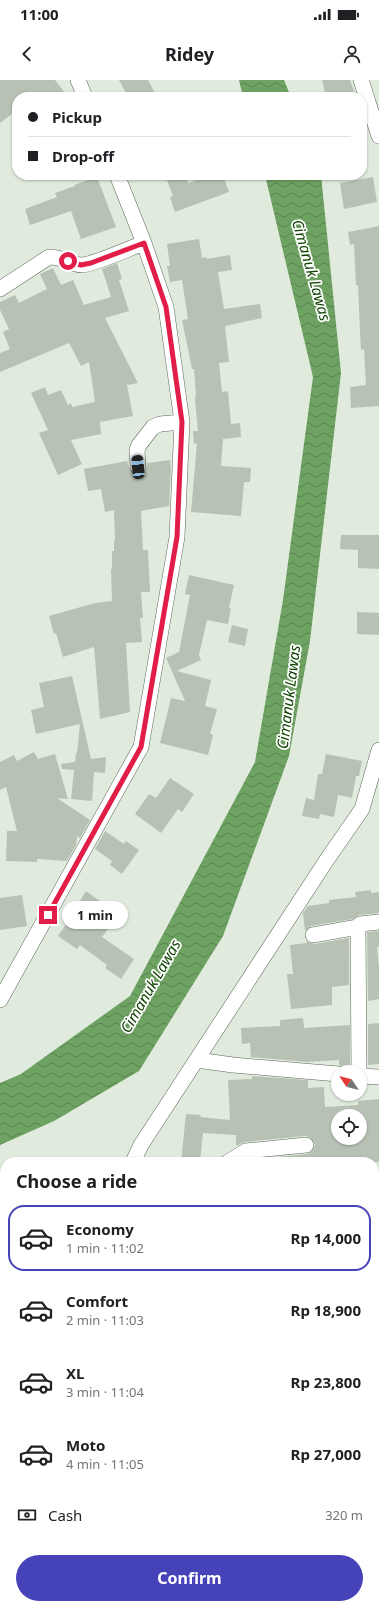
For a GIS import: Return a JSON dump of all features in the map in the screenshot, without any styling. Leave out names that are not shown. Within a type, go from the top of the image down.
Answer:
[{"type":"street","points":[[78,80],[83,92]]},
{"type":"street","points":[[361,80],[365,92]]},
{"type":"street","points":[[367,99],[379,136]]},
{"type":"street","points":[[0,1000],[141,747],[177,537],[182,422],[166,307],[144,243],[119,180]]},
{"type":"street","points":[[0,289],[49,257],[57,257],[81,265],[91,263],[144,243]]},
{"type":"street","points":[[138,467],[137,450],[153,427],[160,424],[182,422]]},
{"type":"street","points":[[362,809],[379,750]]},
{"type":"street","points":[[135,1157],[141,1144],[326,862],[362,809],[371,798],[379,792]]},
{"type":"street","points":[[313,935],[358,926],[360,924],[379,922]]},
{"type":"street","points":[[358,926],[359,1065]]},
{"type":"street","points":[[197,1060],[234,1065],[331,1073]]},
{"type":"street","points":[[367,1076],[379,1077]]},
{"type":"street","points":[[236,1157],[246,1151],[306,1145]]},
{"type":"water","points":[[239,80],[284,80],[289,92],[242,92]]},
{"type":"water","name":"Cimanuk Lawas","points":[[266,180],[322,180],[341,373],[310,641],[289,756],[223,936],[139,1071],[54,1121],[0,1145],[0,1083],[21,1074],[130,996],[255,762],[283,600],[313,377]]},
{"type":"building","points":[[0,80],[55,80],[64,92],[12,92],[12,114],[0,123]]},
{"type":"building","points":[[119,80],[148,80],[154,92],[125,92]]},
{"type":"building","points":[[322,80],[350,80],[354,92],[325,92]]},
{"type":"building","points":[[373,177],[377,202],[344,209],[340,183],[367,180],[367,178]]},
{"type":"building","points":[[88,180],[98,180],[116,227],[81,239],[71,211],[30,225],[25,209],[57,197],[55,193],[75,186],[74,185]]},
{"type":"building","points":[[167,180],[187,180],[188,183],[197,180],[225,180],[229,192],[175,212],[170,197],[173,196]]},
{"type":"building","points":[[379,226],[379,406],[351,408],[350,387],[366,385],[364,349],[361,350],[358,285],[356,285],[354,244],[350,245],[348,232]]},
{"type":"building","points":[[199,239],[202,258],[206,257],[207,259],[230,255],[232,270],[218,272],[224,309],[260,304],[262,318],[225,326],[229,362],[219,363],[222,392],[228,391],[231,424],[240,423],[241,437],[223,439],[221,466],[251,468],[250,482],[244,482],[241,516],[191,512],[197,443],[194,444],[193,431],[198,431],[194,369],[192,369],[182,320],[188,319],[182,280],[170,282],[167,266],[170,266],[167,244]]},
{"type":"building","points":[[117,263],[122,279],[119,280],[129,311],[105,318],[138,383],[127,385],[133,416],[100,422],[101,434],[71,440],[82,464],[58,475],[39,433],[48,430],[31,393],[45,387],[48,395],[61,390],[68,405],[71,403],[72,407],[95,402],[89,362],[81,366],[69,343],[0,372],[0,353],[10,349],[3,332],[9,329],[0,310],[0,302],[15,295],[19,303],[47,289],[40,274],[53,268],[61,285],[73,280],[84,305],[111,297],[102,269]]},
{"type":"building","points":[[170,460],[169,506],[141,511],[143,550],[148,550],[150,592],[141,592],[143,618],[140,618],[142,642],[126,643],[130,712],[100,719],[94,647],[63,657],[49,616],[95,603],[112,601],[111,569],[112,551],[114,551],[115,541],[114,510],[105,512],[101,489],[88,491],[84,469],[127,461],[131,472],[134,475],[139,476],[146,471],[147,463]]},
{"type":"building","points":[[341,535],[379,535],[379,569],[358,568],[358,550],[340,549]]},
{"type":"building","points":[[189,575],[234,585],[229,608],[231,608],[228,624],[207,620],[199,655],[201,660],[177,671],[211,680],[205,706],[217,709],[210,734],[213,735],[208,755],[160,743],[171,698],[185,701],[166,658],[179,652],[190,595],[185,594]]},
{"type":"building","points":[[357,612],[379,613],[379,635],[357,634]]},
{"type":"building","points":[[232,625],[248,629],[245,646],[228,642]]},
{"type":"building","points":[[72,676],[91,759],[106,757],[105,773],[94,772],[92,801],[71,799],[74,770],[62,769],[61,764],[75,762],[80,724],[36,734],[31,710],[44,707],[39,683]]},
{"type":"building","points":[[34,752],[38,759],[55,754],[68,799],[57,798],[90,820],[80,838],[77,836],[76,845],[67,861],[37,859],[37,862],[6,861],[7,831],[17,831],[6,787],[0,790],[0,762],[14,755],[17,761]]},
{"type":"building","points":[[326,754],[362,761],[359,776],[356,776],[352,798],[338,795],[334,817],[320,814],[319,819],[302,816],[306,798],[314,800],[318,774],[322,774]]},
{"type":"building","points":[[170,778],[194,794],[182,812],[178,809],[161,833],[135,814],[149,794],[156,798]]},
{"type":"building","points":[[105,831],[124,844],[126,841],[139,850],[122,874],[110,865],[112,861],[95,849]]},
{"type":"building","points":[[371,890],[371,893],[379,892],[379,913],[359,915],[353,919],[311,926],[305,931],[303,913],[308,906],[329,903],[329,900],[356,897],[355,892]]},
{"type":"building","points":[[86,891],[111,909],[100,924],[108,929],[102,937],[134,959],[121,979],[105,968],[107,965],[80,945],[77,949],[58,936],[79,906],[78,904]]},
{"type":"building","points":[[22,895],[27,926],[0,930],[0,898]]},
{"type":"building","points":[[379,931],[379,947],[377,947],[379,967],[379,999],[368,1001],[367,932]]},
{"type":"building","points":[[349,938],[349,985],[332,987],[332,1005],[291,1009],[287,974],[293,974],[290,945],[307,943],[306,941],[315,944]]},
{"type":"building","points":[[303,1018],[304,1028],[350,1025],[350,1065],[339,1065],[339,1060],[307,1062],[251,1057],[250,1043],[242,1044],[241,1028],[280,1026],[280,1020]]},
{"type":"building","points":[[379,1023],[379,1064],[368,1065],[368,1024]]},
{"type":"building","points":[[252,1076],[308,1080],[308,1088],[324,1087],[325,1107],[358,1105],[358,1101],[379,1099],[379,1157],[278,1157],[307,1154],[314,1149],[315,1144],[310,1137],[305,1136],[245,1142],[236,1145],[236,1135],[203,1133],[201,1157],[182,1157],[186,1114],[230,1120],[228,1080],[252,1079]]},
{"type":"route","points":[[48,915],[141,747],[177,537],[182,422],[166,307],[144,243],[91,263],[81,265],[68,261]]}]
